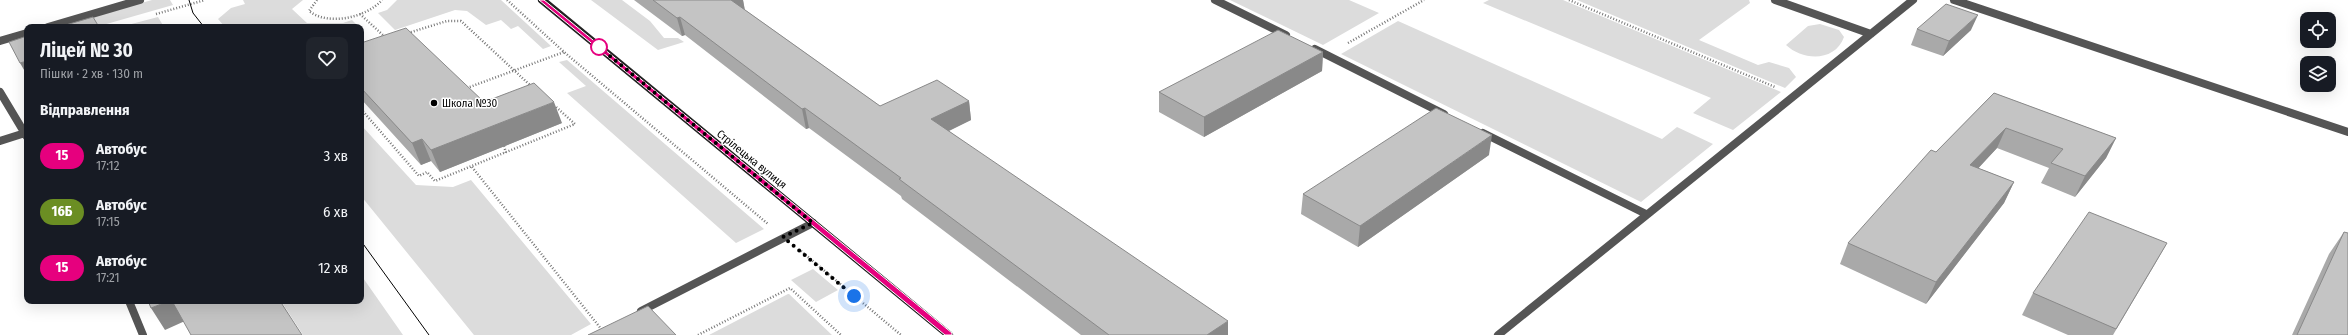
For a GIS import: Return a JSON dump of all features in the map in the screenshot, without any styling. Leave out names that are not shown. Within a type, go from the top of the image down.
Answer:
[{"type":"main road","name":"Стрілецька вулиця","points":[[542,0],[949,335]]},
{"type":"street","points":[[57,24],[116,4],[140,0]]},
{"type":"street","points":[[1215,0],[1291,38]]},
{"type":"street","points":[[1775,0],[1871,34]]},
{"type":"street","points":[[1498,335],[1913,0]]},
{"type":"street","points":[[1954,0],[2348,132]]},
{"type":"street","points":[[0,41],[24,34]]},
{"type":"street","points":[[1305,45],[1454,119]]},
{"type":"street","points":[[0,92],[24,132]]},
{"type":"street","points":[[1476,129],[1646,214]]},
{"type":"street","points":[[0,141],[24,135]]},
{"type":"street","points":[[641,311],[783,237],[813,223]]},
{"type":"street","points":[[130,304],[143,335]]},
{"type":"path","points":[[317,0],[309,11],[317,18],[336,19],[360,14],[380,4],[382,0]]},
{"type":"path","points":[[507,0],[564,52],[901,335]]},
{"type":"path","points":[[1326,55],[1424,0]]},
{"type":"path","points":[[1569,0],[1795,95]]},
{"type":"path","points":[[360,14],[389,40],[382,42]]},
{"type":"path","points":[[403,35],[447,20],[461,21],[536,90]]},
{"type":"path","points":[[466,89],[564,52]]},
{"type":"path","points":[[364,112],[419,176],[427,172],[435,181],[575,124],[553,105]]},
{"type":"path","points":[[504,146],[506,153]]},
{"type":"path","points":[[472,166],[602,330],[598,333]]},
{"type":"path","points":[[698,335],[790,288],[841,335]]},
{"type":"shaded area","points":[[152,0],[170,0],[173,5],[106,24],[82,24],[92,17]]},
{"type":"shaded area","points":[[243,0],[303,0],[292,9],[307,23],[343,23],[352,20],[356,24],[222,24],[218,19],[231,8],[245,4]]},
{"type":"shaded area","points":[[397,0],[501,0],[551,46],[543,49],[518,26],[511,29],[501,20],[486,25],[467,11],[455,10],[395,30],[378,13],[387,10]]},
{"type":"shaded area","points":[[591,0],[622,0],[650,21],[664,38],[678,38],[684,42],[658,50]]},
{"type":"shaded area","points":[[1230,0],[1349,0],[1379,13],[1323,45]]},
{"type":"shaded area","points":[[1489,0],[1563,0],[1781,92],[1733,130],[1693,113],[1711,98],[1483,3]]},
{"type":"shaded area","points":[[1577,0],[1749,0],[1750,3],[1699,40],[1758,65],[1769,62],[1789,68],[1796,77],[1785,88]]},
{"type":"shaded area","points":[[158,17],[162,24],[131,24]]},
{"type":"shaded area","points":[[1398,21],[1662,139],[1677,127],[1713,144],[1641,202],[1341,54]]},
{"type":"shaded area","points":[[1820,24],[1839,30],[1844,37],[1840,45],[1834,51],[1826,55],[1809,56],[1801,54],[1786,45],[1808,26]]},
{"type":"shaded area","points":[[567,60],[764,229],[736,243],[567,93],[586,86],[559,62]]},
{"type":"shaded area","points":[[364,128],[416,185],[453,187],[471,180],[591,324],[571,335],[474,335],[364,200]]},
{"type":"shaded area","points":[[813,269],[838,290],[816,302],[791,280]]},
{"type":"shaded area","points":[[364,279],[403,335],[303,335],[283,304],[364,304]]},
{"type":"shaded area","points":[[788,294],[832,335],[709,335]]},
{"type":"building","points":[[653,0],[731,0],[880,106],[937,80],[969,101],[931,119],[1228,321],[1207,335],[1109,335],[899,179],[901,178],[805,108],[802,109],[680,17],[677,18]]},
{"type":"building","points":[[1946,4],[1978,15],[1949,41],[1917,29]]},
{"type":"building","points":[[93,17],[97,24],[69,24]]},
{"type":"building","points":[[406,28],[484,102],[534,83],[554,102],[431,150],[422,139],[412,143],[364,91],[364,42]]},
{"type":"building","points":[[1278,30],[1323,52],[1204,117],[1159,92]]},
{"type":"building","points":[[24,37],[24,62],[20,63],[9,42]]},
{"type":"building","points":[[1994,93],[2116,138],[2085,176],[2051,163],[2063,149],[2006,128],[1970,165],[2014,182],[1936,282],[1848,243],[1931,150],[1936,152]]},
{"type":"building","points":[[1436,108],[1492,135],[1360,226],[1303,194]]},
{"type":"building","points":[[2089,212],[2167,243],[2116,329],[2033,293]]},
{"type":"building","points":[[2344,232],[2348,233],[2348,335],[2297,335]]},
{"type":"building","points":[[149,304],[161,304],[151,308]]},
{"type":"building","points":[[174,304],[282,304],[302,335],[191,335]]},
{"type":"building","points":[[648,306],[676,335],[588,335]]},
{"type":"tram line","points":[[189,0],[193,13],[202,24]]},
{"type":"tram line","points":[[364,245],[429,335]]},
{"type":"bus line","name":"15","points":[[542,0],[949,335]]},
{"type":"place","name":"Школа №30","points":[[434,103]]},
{"type":"route","points":[[599,47],[598,46],[813,223],[783,237],[854,296]]}]
